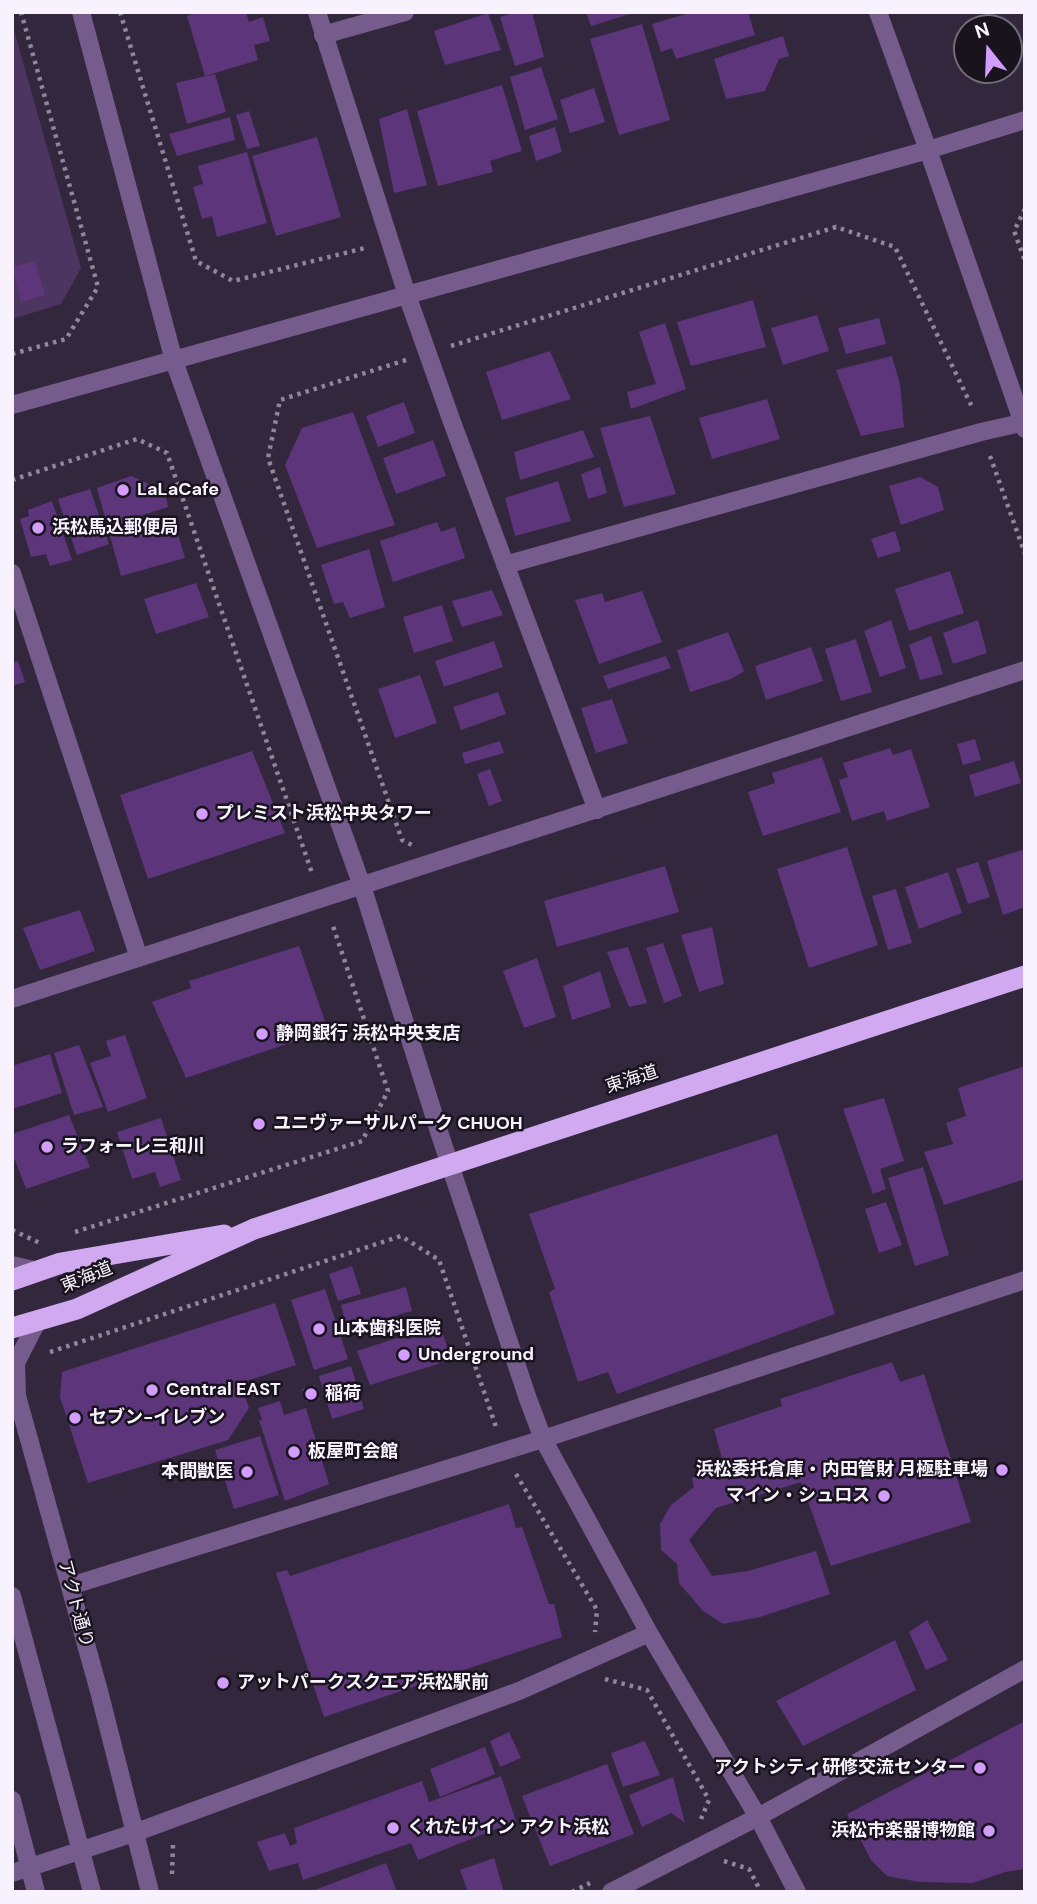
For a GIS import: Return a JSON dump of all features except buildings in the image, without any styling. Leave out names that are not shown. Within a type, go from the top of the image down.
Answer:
[{"type":"highway","name":"東海道","points":[[12,1328],[77,1309],[254,1229],[1025,976]]},
{"type":"highway","name":"東海道","points":[[12,1280],[61,1263],[254,1229]]},
{"type":"street","points":[[81,12],[174,361],[362,886],[528,1399],[544,1439],[649,1633],[758,1817],[797,1892]]},
{"type":"street","points":[[317,12],[407,295],[597,810]]},
{"type":"street","points":[[323,34],[405,12]]},
{"type":"street","points":[[505,565],[981,432],[1024,424],[878,12]]},
{"type":"street","points":[[12,405],[1025,120]]},
{"type":"street","points":[[12,573],[139,958]]},
{"type":"street","points":[[12,999],[1025,670]]},
{"type":"street","points":[[12,1265],[38,1271]]},
{"type":"street","points":[[70,1586],[544,1439],[1025,1280]]},
{"type":"street","name":"アクト通り","points":[[38,1320],[16,1363],[17,1396],[150,1892]]},
{"type":"street","points":[[12,1596],[92,1892]]},
{"type":"street","points":[[21,1870],[134,1833],[519,1691],[649,1633]]},
{"type":"street","points":[[611,1892],[758,1817],[1025,1670]]},
{"type":"street","points":[[12,1800],[21,1870],[36,1892]]},
{"type":"path","points":[[12,354],[66,339],[98,286],[21,12]]},
{"type":"path","points":[[120,12],[196,261],[233,281],[365,247]]},
{"type":"path","points":[[1025,209],[1014,231],[1025,261]]},
{"type":"path","points":[[450,347],[836,227],[895,247],[974,410]]},
{"type":"path","points":[[407,360],[280,400],[268,458],[402,840],[418,848]]},
{"type":"path","points":[[12,480],[137,439],[167,453],[315,882]]},
{"type":"path","points":[[990,456],[1025,554]]},
{"type":"path","points":[[65,1235],[362,1141],[388,1091],[333,926]]},
{"type":"path","points":[[12,1230],[39,1243],[52,1239]]},
{"type":"path","points":[[45,1360],[50,1351],[401,1236],[439,1260],[496,1427]]},
{"type":"path","points":[[516,1474],[597,1610],[595,1638]]},
{"type":"path","points":[[593,1684],[606,1679],[647,1690],[709,1800],[696,1830]]},
{"type":"path","points":[[174,1884],[173,1844],[185,1839]]},
{"type":"path","points":[[712,1867],[724,1861],[749,1869],[761,1892]]},
{"type":"path","points":[[572,1892],[596,1879]]},
{"type":"shaded area","points":[[12,23],[81,268],[61,304],[12,319]]},
{"type":"place","name":"LaLaCafe","points":[[123,490]]},
{"type":"place","name":"浜松馬込郵便局","points":[[38,528]]},
{"type":"place","name":"プレミスト浜松中央タワー","points":[[202,814]]},
{"type":"place","name":"静岡銀行 浜松中央支店","points":[[262,1034]]},
{"type":"place","name":"ユニヴァーサルパーク CHUOH","points":[[259,1124]]},
{"type":"place","name":"ラフォーレ三和川","points":[[47,1147]]},
{"type":"place","name":"山本歯科医院","points":[[319,1329]]},
{"type":"place","name":"Underground","points":[[404,1355]]},
{"type":"place","name":"Central EAST","points":[[152,1390]]},
{"type":"place","name":"稲荷","points":[[311,1394]]},
{"type":"place","name":"セブン-イレブン","points":[[75,1418]]},
{"type":"place","name":"板屋町会館","points":[[294,1452]]},
{"type":"place","name":"浜松委托倉庫・内田管財 月極駐車場","points":[[1002,1470]]},
{"type":"place","name":"本間獣医","points":[[247,1472]]},
{"type":"place","name":"マイン・シュロス","points":[[884,1496]]},
{"type":"place","name":"アットパークスクエア浜松駅前","points":[[223,1683]]},
{"type":"place","name":"アクトシティ研修交流センター","points":[[980,1768]]},
{"type":"place","name":"くれたけイン アクト浜松","points":[[393,1828]]},
{"type":"place","name":"浜松市楽器博物館","points":[[989,1831]]}]
